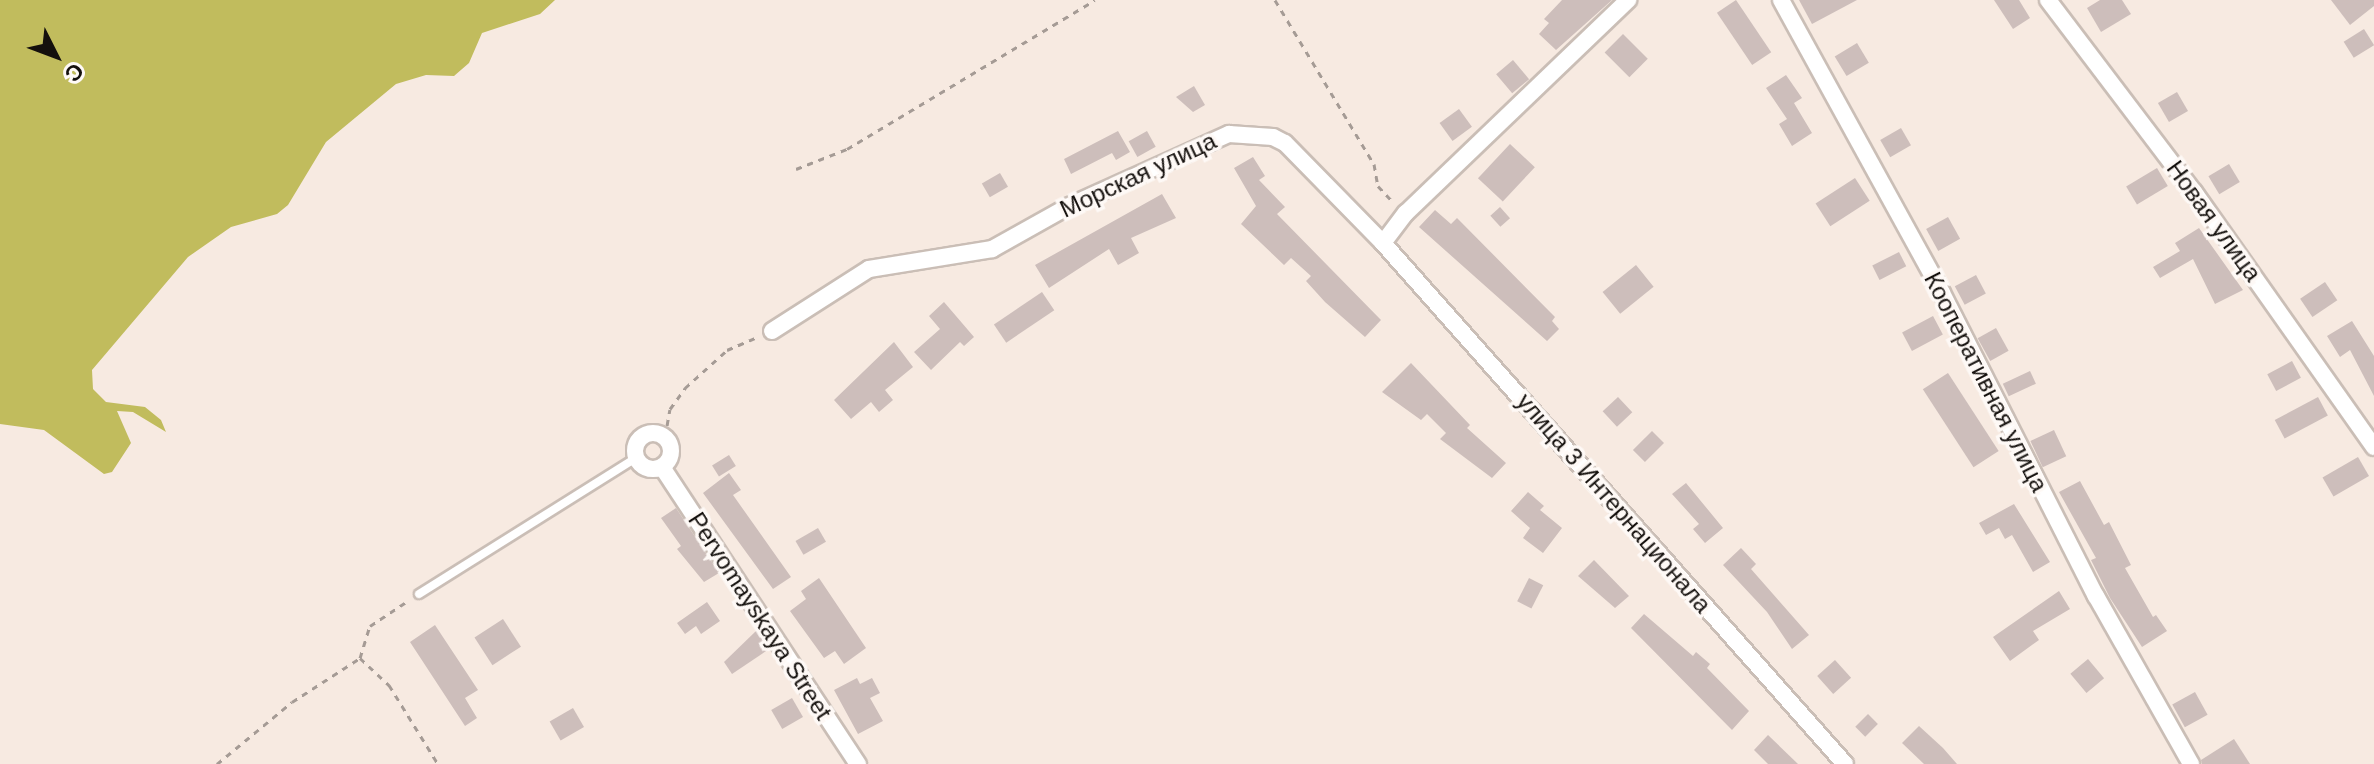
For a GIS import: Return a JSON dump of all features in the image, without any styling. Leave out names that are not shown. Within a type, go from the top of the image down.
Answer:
[{"type":"street","points":[[1383,243],[1406,213],[1628,0]]},
{"type":"street","name":"Кооперативная улица","points":[[1781,0],[1942,293],[2096,596],[2191,764]]},
{"type":"street","name":"Новая улица","points":[[2048,0],[2194,192],[2374,447]]},
{"type":"street","name":"Морская улица","points":[[772,331],[869,269],[992,249],[1067,207],[1229,134],[1273,137],[1285,143],[1383,243]]},
{"type":"street","name":"улица 3 Интернационала","points":[[1383,243],[1845,764]]},
{"type":"street","points":[[643,436],[665,437],[671,453],[662,467],[644,467],[636,458],[636,445],[643,436]]},
{"type":"street","name":"Pervomayskaya Street","points":[[662,467],[858,764]]},
{"type":"lane","points":[[419,594],[636,458]]},
{"type":"path","points":[[796,169],[847,149],[1095,0]]},
{"type":"path","points":[[1275,0],[1374,164],[1378,186],[1406,213]]},
{"type":"path","points":[[665,437],[670,409],[685,388],[727,350],[772,331]]},
{"type":"path","points":[[217,764],[292,702],[360,658],[370,626],[419,594]]},
{"type":"path","points":[[360,658],[389,685],[438,764]]},
{"type":"shaded area","points":[[0,0],[555,0],[540,14],[482,33],[469,63],[454,76],[426,75],[396,84],[326,142],[288,205],[277,214],[231,227],[188,257],[92,370],[93,389],[106,402],[145,407],[161,420],[166,432],[133,412],[117,411],[131,443],[112,472],[104,474],[44,430],[0,424]]},
{"type":"building","points":[[1562,0],[1612,0],[1556,50],[1539,34],[1549,23],[1544,19]]},
{"type":"building","points":[[1736,0],[1771,52],[1752,65],[1717,13]]},
{"type":"building","points":[[1799,0],[1857,0],[1812,24]]},
{"type":"building","points":[[1994,0],[2019,0],[2030,18],[2013,29]]},
{"type":"building","points":[[2100,0],[2122,0],[2131,14],[2101,32],[2087,8]]},
{"type":"building","points":[[2331,0],[2374,0],[2374,6],[2350,25]]},
{"type":"building","points":[[2364,29],[2374,45],[2354,58],[2344,42]]},
{"type":"building","points":[[1623,34],[1648,59],[1629,77],[1605,52]]},
{"type":"building","points":[[1857,43],[1869,63],[1847,76],[1835,56]]},
{"type":"building","points":[[1513,60],[1529,79],[1512,93],[1496,74]]},
{"type":"building","points":[[1786,75],[1802,98],[1794,103],[1812,133],[1792,146],[1779,124],[1787,119],[1766,88]]},
{"type":"building","points":[[1194,86],[1205,105],[1193,112],[1176,97]]},
{"type":"building","points":[[2177,92],[2188,111],[2169,122],[2158,103]]},
{"type":"building","points":[[1459,109],[1472,127],[1453,141],[1440,123]]},
{"type":"building","points":[[1901,128],[1911,145],[1890,157],[1880,140]]},
{"type":"building","points":[[1118,131],[1130,152],[1116,160],[1112,153],[1071,174],[1064,159]]},
{"type":"building","points":[[1147,131],[1156,147],[1137,157],[1129,141]]},
{"type":"building","points":[[1510,144],[1535,167],[1503,202],[1478,178]]},
{"type":"building","points":[[1253,157],[1265,176],[1259,180],[1285,207],[1277,214],[1381,320],[1365,337],[1306,281],[1311,276],[1291,258],[1284,265],[1241,224],[1256,206],[1234,168]]},
{"type":"building","points":[[2229,164],[2240,182],[2219,194],[2208,176]]},
{"type":"building","points":[[2157,168],[2168,186],[2137,205],[2126,187]]},
{"type":"building","points":[[1000,173],[1008,187],[990,197],[982,184]]},
{"type":"building","points":[[1855,178],[1870,201],[1830,226],[1816,204]]},
{"type":"building","points":[[1162,194],[1176,218],[1131,238],[1139,253],[1118,265],[1109,249],[1049,288],[1035,265]]},
{"type":"building","points":[[1500,207],[1510,218],[1500,227],[1490,216]]},
{"type":"building","points":[[1435,210],[1451,224],[1457,218],[1555,317],[1552,321],[1559,329],[1547,341],[1419,227]]},
{"type":"building","points":[[1948,217],[1960,239],[1938,251],[1926,229]]},
{"type":"building","points":[[2199,228],[2243,290],[2215,304],[2193,259],[2160,278],[2153,267],[2180,251],[2175,243]]},
{"type":"building","points":[[1899,252],[1906,266],[1880,280],[1872,266]]},
{"type":"building","points":[[1636,265],[1654,287],[1620,314],[1603,292]]},
{"type":"building","points":[[1976,275],[1986,294],[1965,305],[1955,286]]},
{"type":"building","points":[[2325,282],[2337,300],[2312,317],[2300,299]]},
{"type":"building","points":[[1042,292],[1054,310],[1006,343],[994,324]]},
{"type":"building","points":[[944,302],[974,337],[964,346],[960,342],[931,370],[914,352],[940,329],[929,316]]},
{"type":"building","points":[[1933,316],[1943,335],[1912,351],[1902,332]]},
{"type":"building","points":[[2352,321],[2374,356],[2374,396],[2350,350],[2340,357],[2327,336]]},
{"type":"building","points":[[1996,328],[2009,351],[1990,361],[1978,338]]},
{"type":"building","points":[[894,342],[913,367],[885,390],[893,400],[879,412],[871,402],[851,419],[834,400]]},
{"type":"building","points":[[2292,361],[2301,378],[2276,391],[2267,374]]},
{"type":"building","points":[[1411,363],[1470,425],[1467,428],[1506,463],[1492,478],[1440,439],[1446,433],[1427,414],[1421,420],[1382,392]]},
{"type":"building","points":[[2030,371],[2036,384],[2009,396],[2003,384]]},
{"type":"building","points":[[1948,373],[1999,451],[1973,467],[1923,389]]},
{"type":"building","points":[[1618,397],[1632,412],[1617,427],[1603,411]]},
{"type":"building","points":[[2318,397],[2328,416],[2285,439],[2275,420]]},
{"type":"building","points":[[2054,430],[2066,456],[2043,467],[2030,441]]},
{"type":"building","points":[[1652,431],[1664,443],[1645,462],[1633,450]]},
{"type":"building","points":[[729,455],[736,466],[719,477],[712,466]]},
{"type":"building","points":[[2358,457],[2369,476],[2333,497],[2322,478]]},
{"type":"building","points":[[729,473],[741,490],[733,495],[791,577],[773,589],[703,493]]},
{"type":"building","points":[[2080,481],[2104,525],[2109,522],[2131,565],[2125,568],[2153,617],[2156,615],[2167,631],[2142,647],[2110,598],[2091,560],[2096,558],[2059,492]]},
{"type":"building","points":[[1686,483],[1723,528],[1705,543],[1693,529],[1699,524],[1672,494]]},
{"type":"building","points":[[1528,492],[1544,506],[1540,510],[1562,528],[1543,553],[1523,538],[1530,528],[1511,511]]},
{"type":"building","points":[[2014,504],[2050,562],[2033,572],[2012,535],[2005,539],[1999,528],[1986,535],[1979,523]]},
{"type":"building","points":[[676,508],[719,573],[704,582],[677,549],[681,546],[661,518]]},
{"type":"building","points":[[818,528],[826,542],[803,555],[795,541]]},
{"type":"building","points":[[1741,548],[1756,564],[1751,569],[1809,635],[1792,649],[1767,612],[1723,565]]},
{"type":"building","points":[[1594,560],[1629,596],[1615,608],[1578,576]]},
{"type":"building","points":[[819,578],[866,648],[844,664],[835,651],[824,658],[790,611],[806,599],[801,591]]},
{"type":"building","points":[[1529,578],[1543,585],[1531,608],[1517,601]]},
{"type":"building","points":[[2059,591],[2070,609],[2033,631],[2039,640],[2010,661],[1993,637]]},
{"type":"building","points":[[707,602],[720,621],[701,634],[696,626],[685,634],[677,623]]},
{"type":"building","points":[[1644,614],[1693,656],[1696,652],[1710,664],[1707,668],[1749,711],[1732,730],[1631,628]]},
{"type":"building","points":[[503,619],[521,647],[492,665],[474,638]]},
{"type":"building","points":[[435,625],[478,690],[465,698],[477,718],[465,726],[410,642]]},
{"type":"building","points":[[757,630],[769,649],[732,674],[724,662]]},
{"type":"building","points":[[2088,659],[2104,678],[2086,693],[2070,674]]},
{"type":"building","points":[[1835,660],[1851,678],[1833,694],[1817,676]]},
{"type":"building","points":[[857,678],[860,684],[872,678],[880,693],[870,698],[883,721],[858,734],[834,690]]},
{"type":"building","points":[[2195,692],[2208,715],[2185,727],[2172,705]]},
{"type":"building","points":[[792,698],[803,717],[782,729],[771,710]]},
{"type":"building","points":[[573,708],[584,727],[561,741],[550,722]]},
{"type":"building","points":[[1868,714],[1878,724],[1865,737],[1855,727]]},
{"type":"building","points":[[1919,726],[1957,764],[1924,764],[1902,743]]},
{"type":"building","points":[[1768,735],[1798,764],[1768,764],[1754,750]]},
{"type":"building","points":[[2234,739],[2250,764],[2202,764],[2201,760]]}]
